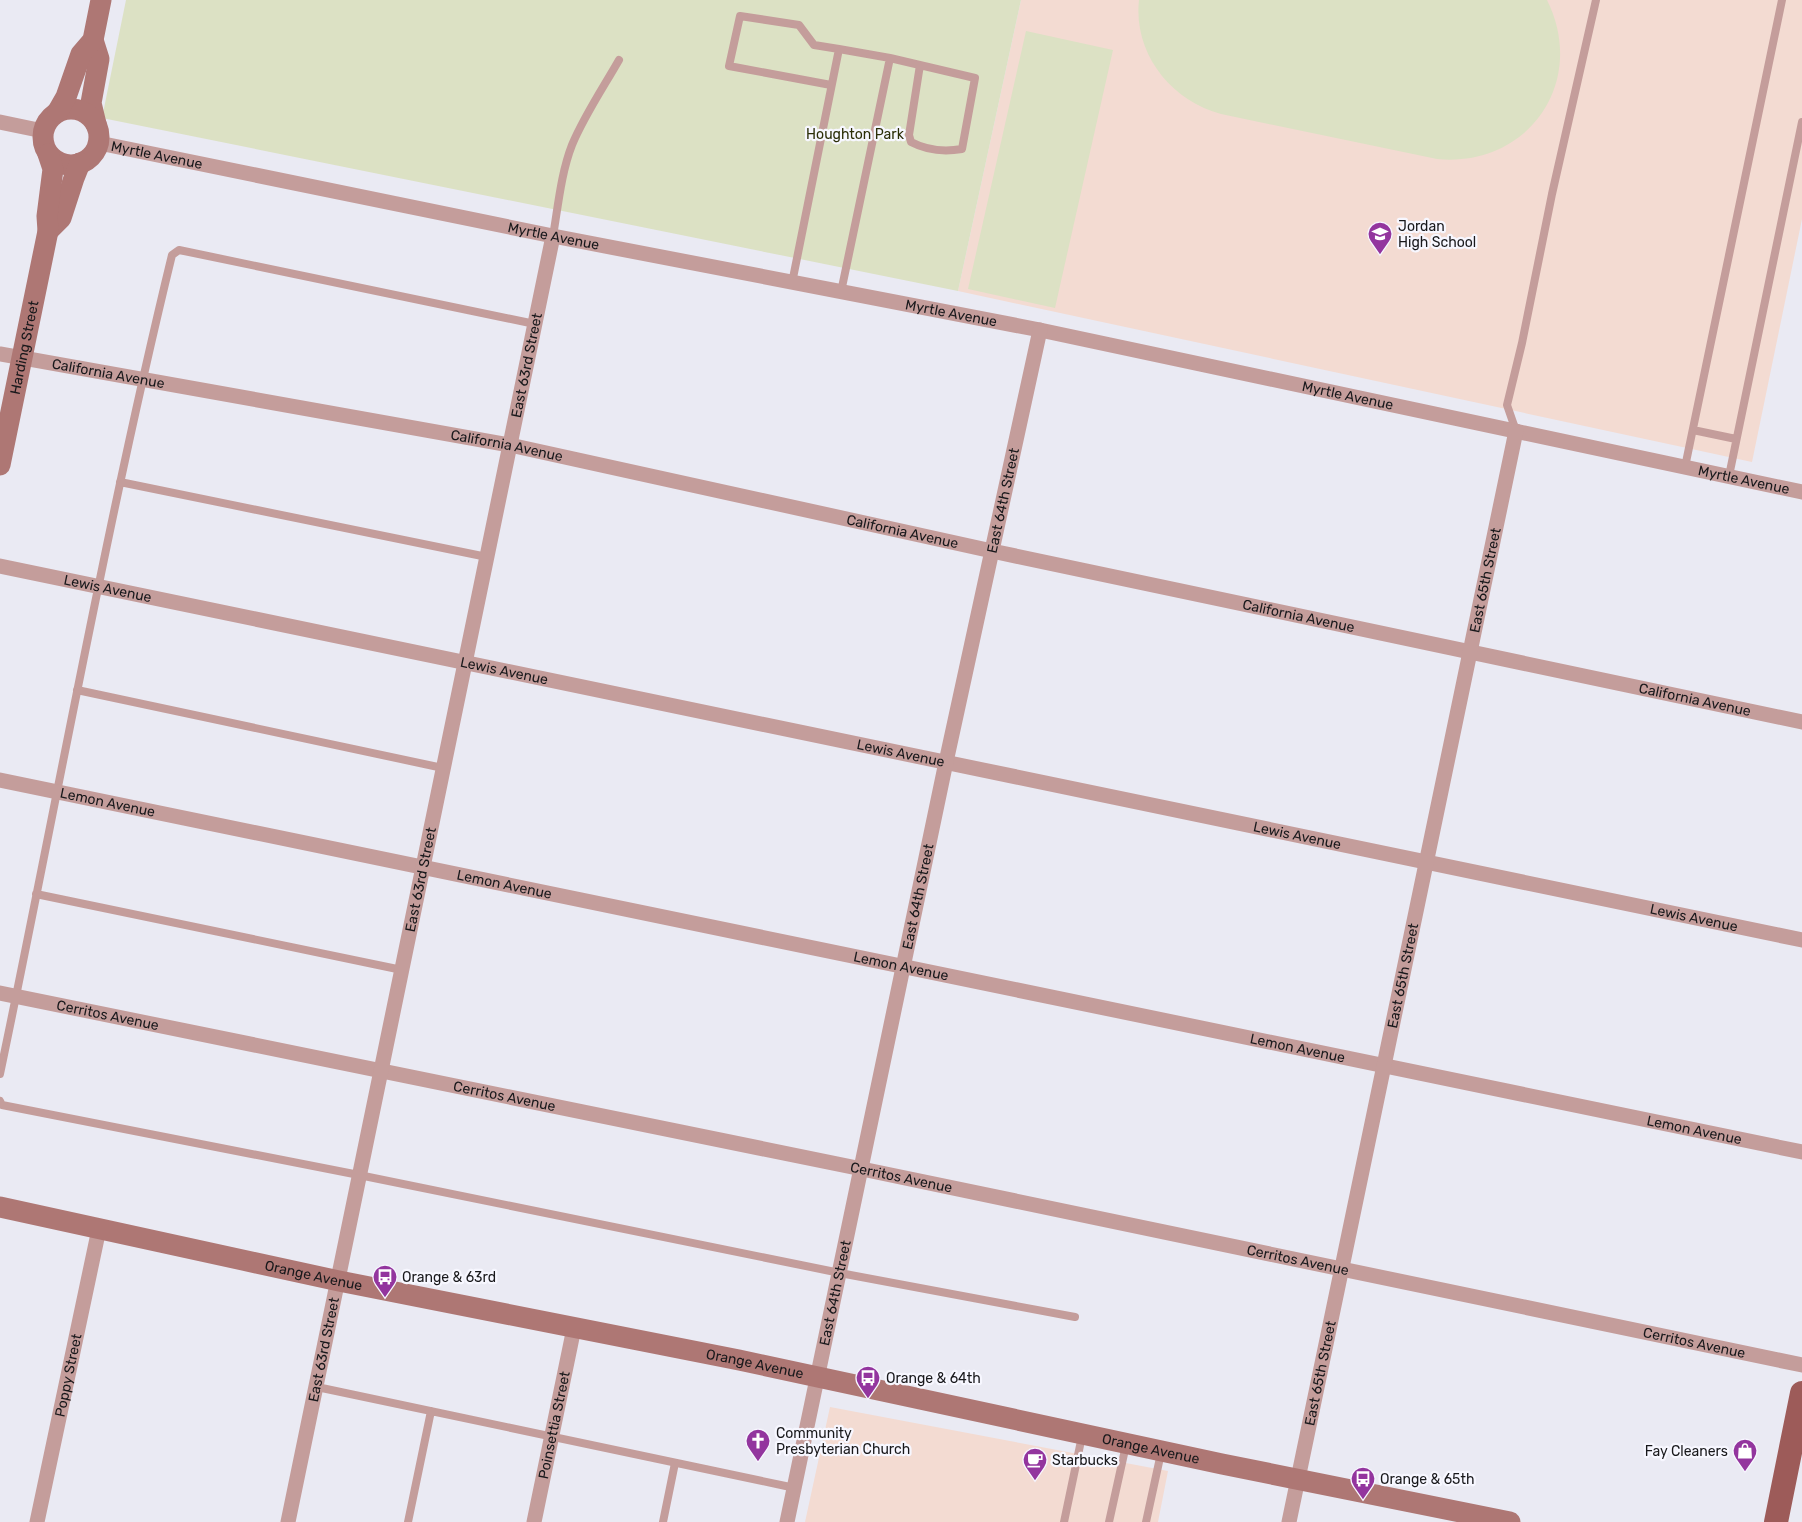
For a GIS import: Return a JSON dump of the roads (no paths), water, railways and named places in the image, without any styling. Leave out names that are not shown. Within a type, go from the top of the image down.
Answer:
[{"type":"main road","points":[[1776,1522],[1802,1393]]},
{"type":"street","points":[[93,40],[81,54],[66,97],[58,111],[46,123],[43,131],[42,139],[48,154],[63,164],[72,165],[80,163],[89,159],[95,152],[97,133],[91,103],[99,59],[93,40],[101,0]]},
{"type":"street","points":[[58,111],[67,108],[76,108],[84,111],[91,116],[97,133]]},
{"type":"street","points":[[0,122],[43,131]]},
{"type":"street","name":"Myrtle Avenue","points":[[97,133],[553,236],[1040,330],[1802,492]]},
{"type":"street","name":"Harding Street","points":[[0,465],[48,230],[47,216],[53,169],[48,154]]},
{"type":"street","name":"Harding Street","points":[[48,230],[61,218],[80,163]]},
{"type":"street","name":"East 63rd Street","points":[[288,1522],[553,236]]},
{"type":"street","name":"East 64th Street","points":[[788,1522],[946,762],[1040,330]]},
{"type":"street","name":"California Avenue","points":[[0,354],[510,446],[992,551],[1802,722]]},
{"type":"street","name":"East 65th Street","points":[[1289,1522],[1516,431]]},
{"type":"street","name":"Lewis Avenue","points":[[0,566],[1802,940]]},
{"type":"street","name":"Lemon Avenue","points":[[0,780],[1802,1152]]},
{"type":"street","name":"Cerritos Avenue","points":[[0,992],[1802,1365]]},
{"type":"street","name":"Orange Avenue","points":[[0,1207],[338,1281],[739,1360],[1162,1451],[1510,1522]]},
{"type":"street","name":"Poppy Street","points":[[37,1522],[99,1229]]},
{"type":"street","name":"Poinsettia Street","points":[[534,1522],[574,1328]]},
{"type":"lane","points":[[1516,431],[1507,405],[1596,0]]},
{"type":"lane","points":[[1685,467],[1782,0]]},
{"type":"lane","points":[[831,85],[729,66],[740,16],[799,25],[814,45],[890,58],[975,78],[962,149],[934,150],[920,147],[911,142],[908,136],[920,66]]},
{"type":"lane","points":[[792,282],[839,49]]},
{"type":"lane","points":[[841,292],[890,58]]},
{"type":"lane","points":[[553,236],[560,190],[572,146],[591,108],[619,60]]},
{"type":"lane","points":[[1729,476],[1802,122]]},
{"type":"lane","points":[[0,1074],[98,586],[142,380],[172,255],[179,250],[535,324]]},
{"type":"lane","points":[[1692,430],[1736,439]]},
{"type":"lane","points":[[120,482],[487,558]]},
{"type":"lane","points":[[77,690],[443,768]]},
{"type":"lane","points":[[36,894],[402,970]]},
{"type":"lane","points":[[0,1101],[2,1105],[359,1175],[840,1273],[1075,1317]]},
{"type":"lane","points":[[317,1387],[795,1488]]},
{"type":"lane","points":[[408,1522],[431,1411]]},
{"type":"lane","points":[[1064,1522],[1082,1434]]},
{"type":"lane","points":[[1109,1522],[1126,1443]]},
{"type":"lane","points":[[1146,1522],[1162,1451]]},
{"type":"lane","points":[[663,1522],[675,1463]]},
{"type":"place","name":"Jordan High School","points":[[1380,255]]},
{"type":"place","name":"Orange & 63rd","points":[[385,1298]]},
{"type":"place","name":"Orange & 64th","points":[[868,1399]]},
{"type":"place","name":"Community Presbyterian Church","points":[[758,1462]]},
{"type":"place","name":"Fay Cleaners","points":[[1745,1472]]},
{"type":"place","name":"Starbucks","points":[[1035,1481]]},
{"type":"place","name":"Orange & 65th","points":[[1363,1500]]},
{"type":"park label","name":"Houghton Park","points":[[855,134]]}]
